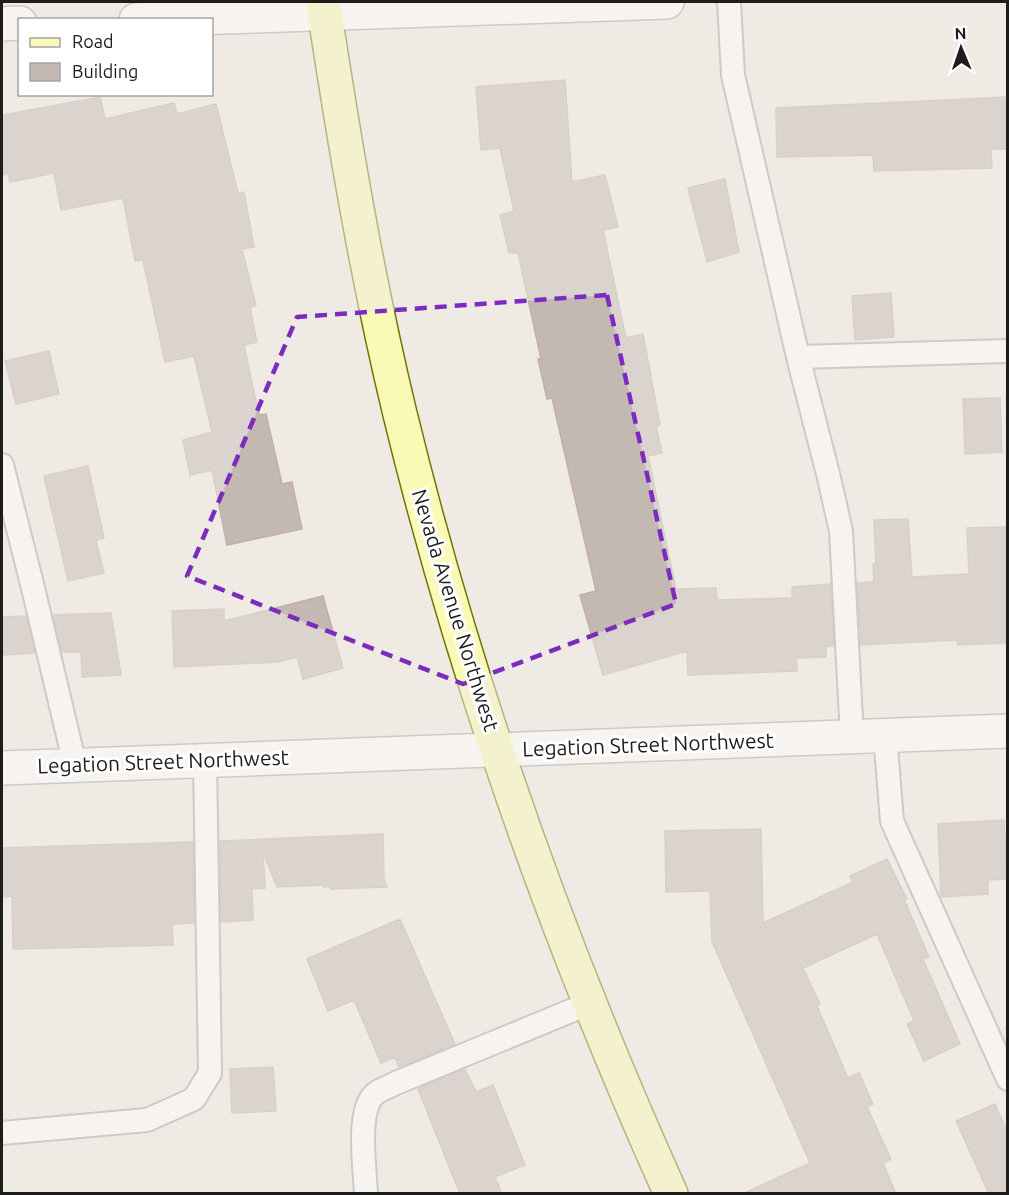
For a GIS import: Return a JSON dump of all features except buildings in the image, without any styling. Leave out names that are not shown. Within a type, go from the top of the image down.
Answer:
[{"type":"street","points":[[167,18],[324,8],[667,2]]},
{"type":"street","name":"Nevada Avenue Northwest","points":[[324,8],[356,209],[397,402],[455,616],[542,877],[590,1003],[671,1194]]},
{"type":"street","points":[[2,24],[18,23]]},
{"type":"street","name":"Legation Street Northwest","points":[[2,768],[1008,731]]},
{"type":"lane","points":[[729,2],[733,75],[841,531],[852,737]]},
{"type":"lane","points":[[798,357],[1008,351]]},
{"type":"lane","points":[[2,465],[75,765]]},
{"type":"lane","points":[[885,735],[892,821],[1008,1079]]},
{"type":"lane","points":[[2,1132],[147,1120],[194,1100],[210,1073],[206,760]]},
{"type":"lane","points":[[366,1194],[364,1124],[367,1106],[373,1095],[396,1083],[590,1003]]},
{"type":"highlighted area","points":[[607,295],[676,604],[463,684],[187,576],[297,317]]}]
